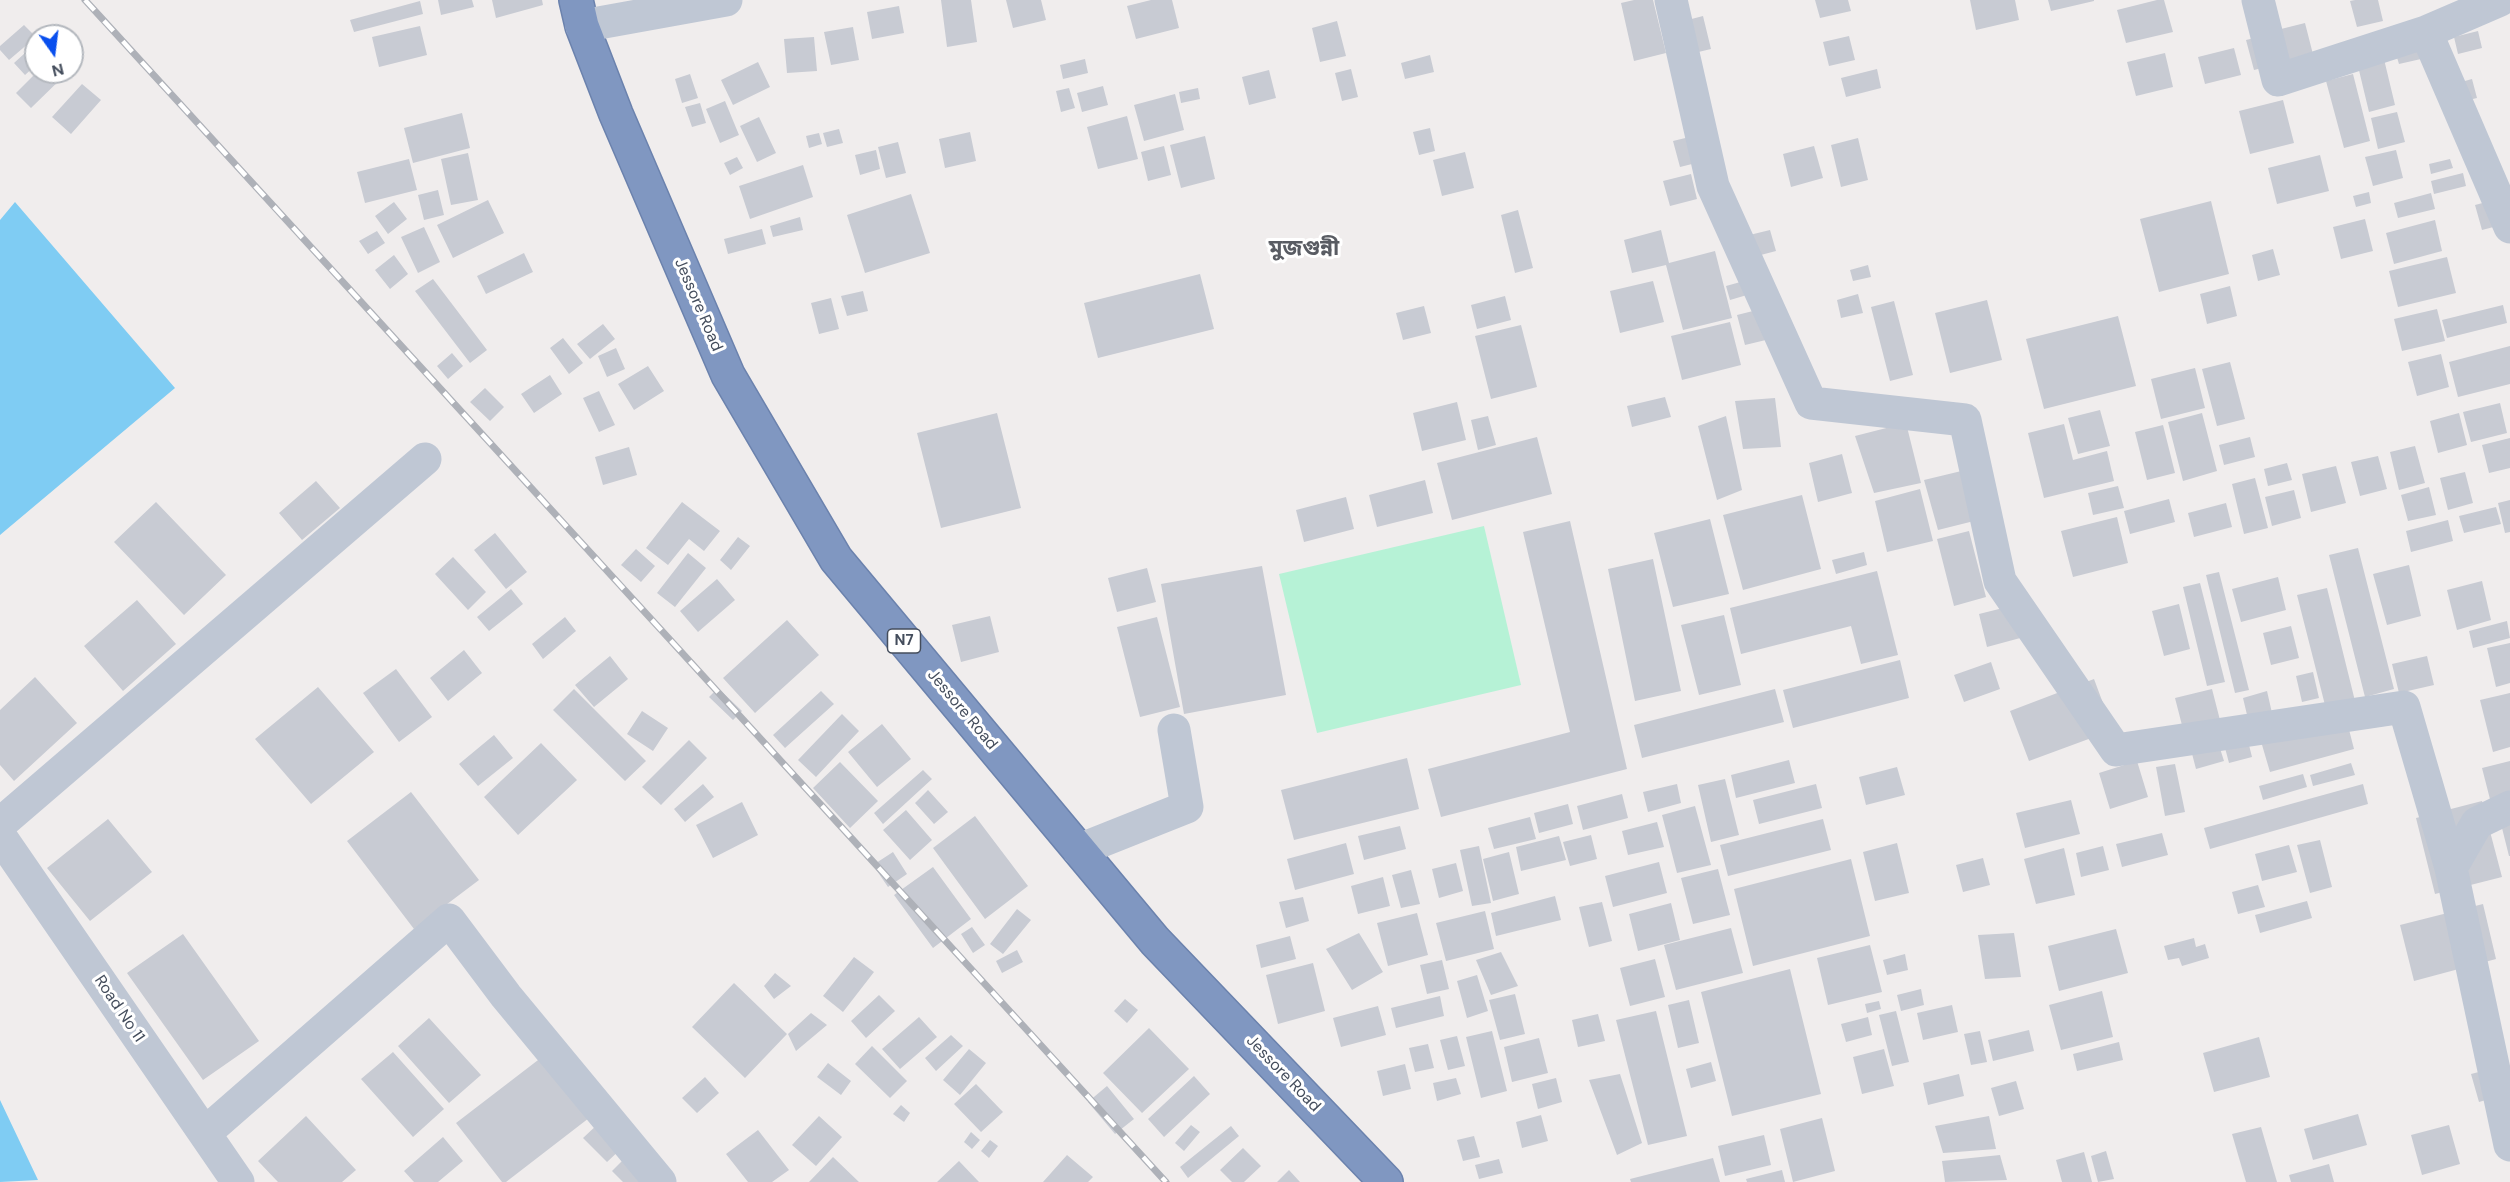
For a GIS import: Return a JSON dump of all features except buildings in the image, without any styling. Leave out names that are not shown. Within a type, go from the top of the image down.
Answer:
[{"type":"highway","name":"Jessore Road","points":[[579,13],[616,114],[728,375],[836,559],[1155,941],[1386,1182]]},
{"type":"street","points":[[579,13],[726,0]]},
{"type":"street","points":[[1671,0],[1713,186],[1811,403],[1965,420],[2000,581],[2116,750],[2404,707],[2451,868],[2510,1145]]},
{"type":"street","points":[[2258,0],[2278,80],[2426,32],[2500,0]]},
{"type":"street","points":[[2426,32],[2510,227]]},
{"type":"street","points":[[0,824],[425,459]]},
{"type":"street","points":[[1079,850],[1187,807],[1174,730]]},
{"type":"street","points":[[2451,868],[2477,823],[2510,807]]},
{"type":"street","name":"Road No 11","points":[[0,836],[238,1182]]},
{"type":"street","points":[[205,1133],[449,920],[506,996],[660,1182]]},
{"type":"green space","points":[[1484,526],[1521,685],[1317,733],[1279,574]]},
{"type":"water","points":[[15,202],[175,388],[0,535],[0,220]]},
{"type":"water","points":[[0,1100],[38,1180],[0,1182]]},
{"type":"railway","points":[[85,0],[1166,1182]]},
{"type":"district","name":"মুজগুন্নী","points":[[1304,249]]}]
